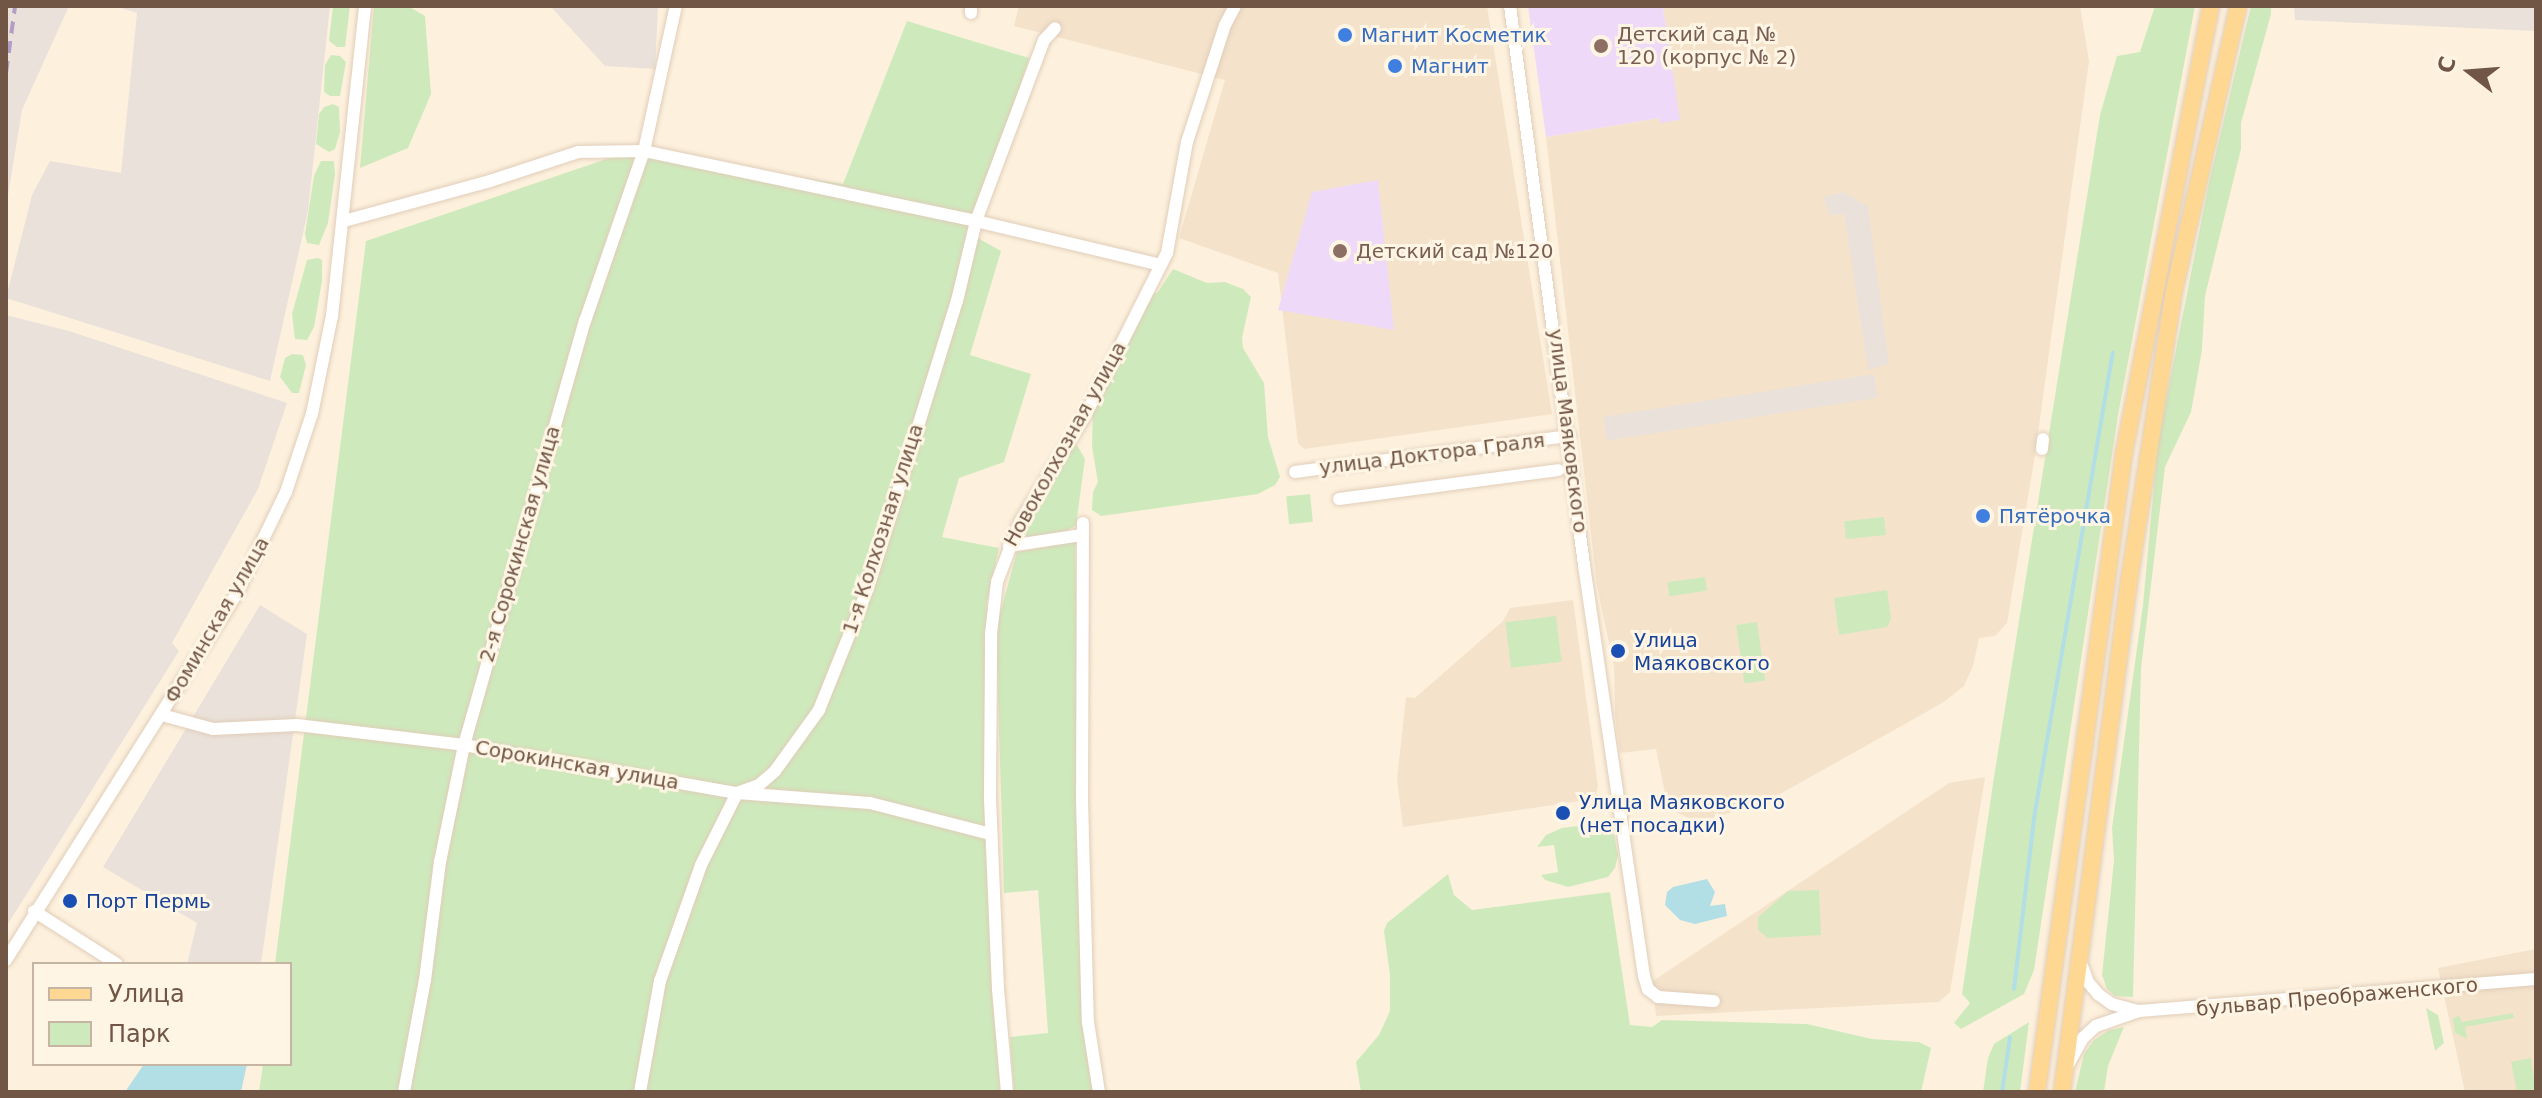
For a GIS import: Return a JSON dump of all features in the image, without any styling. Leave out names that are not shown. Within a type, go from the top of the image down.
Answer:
[{"type":"main road","points":[[2063,1088],[2129,581],[2174,291],[2238,6]]},
{"type":"main road","points":[[2037,1092],[2124,453],[2210,11]]},
{"type":"street","name":"Фоминская улица","points":[[6,960],[34,911],[162,715],[255,561],[291,481],[320,383],[344,221],[365,6]]},
{"type":"street","name":"2-я Сорокинская улица","points":[[404,1092],[425,980],[440,862],[464,745],[585,321],[644,151],[676,6]]},
{"type":"street","name":"Новоколхозная улица","points":[[1007,1092],[991,834],[992,615],[997,582],[1009,546],[1033,499],[1085,416],[1167,253],[1187,142],[1225,25],[1235,6]]},
{"type":"street","name":"улица Маяковского","points":[[1510,6],[1570,436],[1584,565],[1648,989],[1663,998],[1714,1001]]},
{"type":"street","name":"1-я Колхозная улица","points":[[737,793],[759,785],[775,771],[819,710],[868,588],[957,301],[976,221],[1044,40],[1055,28]]},
{"type":"street","points":[[344,221],[578,152],[644,151],[976,221],[1161,265]]},
{"type":"street","name":"улица Доктора Граля","points":[[1295,472],[1570,436]]},
{"type":"street","name":"улица Доктора Граля","points":[[1339,499],[1558,470]]},
{"type":"street","points":[[1009,546],[1083,529],[1088,1022],[1099,1092]]},
{"type":"street","name":"Сорокинская улица","points":[[162,715],[213,729],[297,725],[464,745],[737,793],[870,803],[991,834]]},
{"type":"street","points":[[640,1092],[660,981],[701,865],[737,793]]},
{"type":"street","points":[[34,911],[114,962]]},
{"type":"street","points":[[2080,942],[2082,968],[2093,991],[2112,1004],[2139,1011]]},
{"type":"street","name":"бульвар Преображенского","points":[[2139,1011],[2536,979]]},
{"type":"street","points":[[2063,1088],[2074,1051],[2090,1031],[2104,1022],[2139,1011]]},
{"type":"shaded area","points":[[6,6],[69,6],[22,110],[6,208]]},
{"type":"shaded area","points":[[115,6],[330,6],[308,211],[270,381],[6,298],[32,195],[50,161],[121,173],[137,13]]},
{"type":"shaded area","points":[[550,6],[658,6],[655,69],[605,66]]},
{"type":"shaded area","points":[[1019,6],[1487,6],[1552,414],[1304,449],[1298,443],[1278,273],[1179,238],[1225,80],[1014,26]]},
{"type":"shaded area","name":"Детский сад № 120 (корпус № 2)","points":[[1528,6],[1663,6],[1680,120],[1660,123],[1659,118],[1546,137]]},
{"type":"shaded area","points":[[1663,6],[2080,6],[2089,61],[2035,455],[2007,623],[1995,636],[1979,638],[1973,666],[1964,686],[1944,702],[1780,794],[1707,821],[1691,819],[1676,812],[1666,798],[1656,749],[1620,753],[1614,667],[1597,586],[1546,137],[1660,118],[1660,122],[1679,120]]},
{"type":"shaded area","points":[[2294,6],[2536,6],[2536,31],[2295,20]]},
{"type":"shaded area","name":"Детский сад №120","points":[[1378,180],[1394,330],[1278,310],[1312,192]]},
{"type":"shaded area","points":[[1844,192],[1868,207],[1889,364],[1868,370],[1844,214],[1830,215],[1823,197]]},
{"type":"shaded area","points":[[6,315],[69,331],[287,403],[258,489],[172,643],[179,651],[6,927]]},
{"type":"shaded area","points":[[1874,374],[1878,398],[1607,441],[1603,417]]},
{"type":"shaded area","points":[[1573,600],[1598,787],[1594,799],[1403,827],[1397,780],[1406,697],[1415,698],[1503,621],[1510,608]]},
{"type":"shaded area","points":[[260,605],[307,634],[261,962],[187,962],[197,923],[103,867]]},
{"type":"shaded area","points":[[1985,777],[1950,992],[1939,1002],[1656,1016],[1653,981],[1949,783]]},
{"type":"shaded area","points":[[2536,949],[2536,1092],[2465,1092],[2438,968]]},
{"type":"green space","points":[[333,6],[350,6],[345,47],[337,47],[329,41]]},
{"type":"green space","points":[[374,6],[408,6],[425,16],[431,94],[408,148],[360,168]]},
{"type":"green space","points":[[2155,6],[2195,6],[2118,415],[2034,970],[2024,994],[1961,1029],[1954,1023],[1970,1003],[1962,994],[2100,115],[2117,56],[2140,52]]},
{"type":"green space","points":[[2251,6],[2271,6],[2271,14],[2241,123],[2241,149],[2205,296],[2202,350],[2191,412],[2165,467],[2141,669],[2133,997],[2115,996],[2107,989],[2102,975],[2114,861],[2112,828],[2143,605],[2158,441],[2209,182]]},
{"type":"green space","points":[[907,21],[1029,58],[976,237],[1001,251],[970,355],[1031,374],[1004,462],[959,478],[942,537],[999,548],[987,602],[984,821],[1000,1092],[259,1092],[263,1066],[292,1066],[292,962],[275,962],[366,241],[630,151],[843,184]]},
{"type":"green space","points":[[331,55],[340,56],[346,62],[340,96],[330,96],[324,92],[325,65]]},
{"type":"green space","points":[[333,104],[339,107],[340,132],[335,149],[329,152],[316,144],[319,114],[324,107]]},
{"type":"green space","points":[[321,161],[334,161],[335,174],[328,223],[319,245],[307,243],[305,234],[314,176]]},
{"type":"green space","points":[[307,260],[322,260],[322,281],[314,327],[307,340],[295,339],[292,314]]},
{"type":"green space","points":[[1173,269],[1207,283],[1225,282],[1243,289],[1251,297],[1242,338],[1243,348],[1264,383],[1268,437],[1280,477],[1275,485],[1258,494],[1101,516],[1092,510],[1093,492],[1098,482],[1092,447],[1093,411],[1144,299],[1158,292]]},
{"type":"green space","points":[[292,354],[303,355],[306,365],[299,393],[292,393],[280,377],[285,358]]},
{"type":"green space","points":[[1077,445],[1085,459],[1076,525],[1064,533],[1026,537],[1026,531],[1060,463],[1072,446]]},
{"type":"green space","points":[[1310,494],[1313,522],[1289,524],[1286,497]]},
{"type":"green space","points":[[1884,517],[1886,535],[1846,539],[1844,521]]},
{"type":"green space","points":[[1075,542],[1084,1004],[1093,1092],[1014,1092],[1010,1037],[1048,1033],[1038,890],[1004,893],[996,628],[1017,552]]},
{"type":"green space","points":[[1705,577],[1707,591],[1669,596],[1667,582]]},
{"type":"green space","points":[[1887,590],[1891,619],[1887,627],[1839,635],[1834,598]]},
{"type":"green space","points":[[1556,616],[1562,662],[1511,668],[1505,622]]},
{"type":"green space","points":[[1757,622],[1765,680],[1744,683],[1736,625]]},
{"type":"green space","points":[[1601,823],[1613,829],[1618,855],[1615,868],[1608,877],[1568,887],[1545,880],[1541,875],[1558,872],[1554,845],[1537,847],[1546,835],[1562,828]]},
{"type":"green space","points":[[1448,874],[1454,895],[1472,910],[1610,892],[1630,1025],[1652,1027],[1662,1020],[1807,1024],[1872,1039],[1919,1042],[1931,1048],[1921,1092],[1361,1092],[1356,1062],[1379,1035],[1390,1011],[1390,975],[1384,931],[1387,923]]},
{"type":"green space","points":[[1819,890],[1821,935],[1768,938],[1758,930],[1758,917],[1788,891]]},
{"type":"green space","points":[[2426,1008],[2438,1015],[2444,1043],[2435,1051]]},
{"type":"green space","points":[[2513,1013],[2514,1018],[2465,1027],[2467,1039],[2455,1033],[2453,1018],[2459,1016],[2462,1022]]},
{"type":"green space","points":[[2029,1022],[2020,1092],[1983,1092],[1988,1058],[1994,1044]]},
{"type":"green space","points":[[2124,1027],[2108,1066],[2104,1092],[2075,1092],[2084,1054],[2094,1040],[2109,1030]]},
{"type":"green space","points":[[2531,1058],[2536,1092],[2517,1092],[2511,1062]]},
{"type":"water","points":[[1707,879],[1715,892],[1710,906],[1725,904],[1727,916],[1695,924],[1680,920],[1665,905],[1667,892],[1673,887]]},
{"type":"water","points":[[143,1066],[247,1066],[241,1092],[125,1092]]},
{"type":"waterway","points":[[2014,989],[2034,818],[2113,353]]},
{"type":"waterway","points":[[2002,1092],[2010,1038]]},
{"type":"railway","points":[[6,73],[15,6]]},
{"type":"place","name":"Магнит Косметик","points":[[1345,35]]},
{"type":"place","name":"Детский сад № 120 (корпус № 2)","points":[[1601,46]]},
{"type":"place","name":"Магнит","points":[[1395,66]]},
{"type":"place","name":"Детский сад №120","points":[[1340,251]]},
{"type":"place","name":"Пятёрочка","points":[[1983,516]]},
{"type":"place","name":"Улица Маяковского","points":[[1618,651]]},
{"type":"place","name":"Улица Маяковского (нет посадки)","points":[[1563,813]]},
{"type":"place","name":"Порт Пермь","points":[[70,901]]}]
